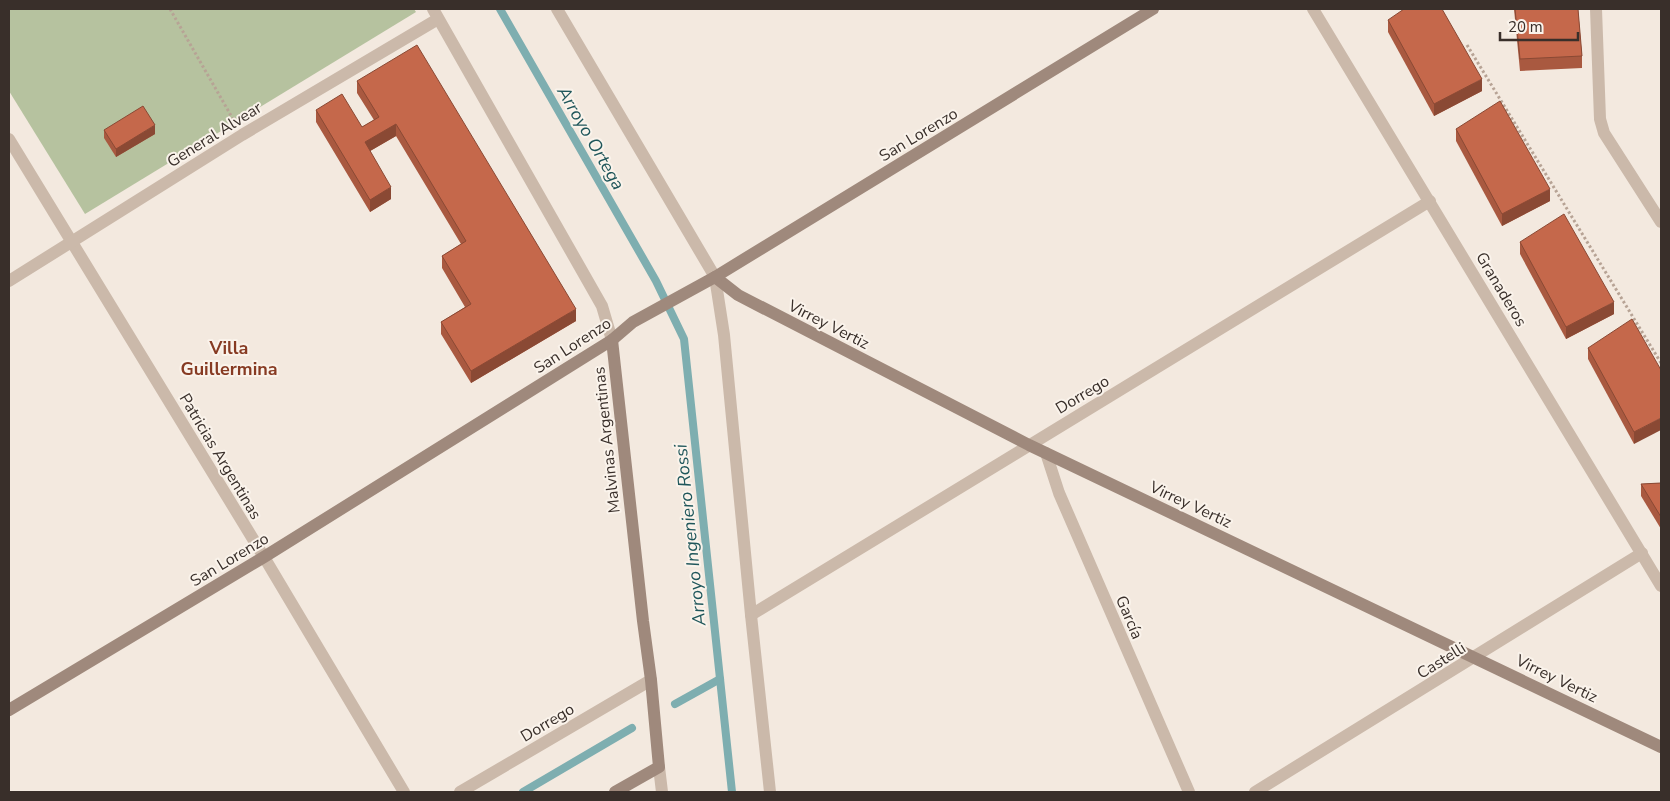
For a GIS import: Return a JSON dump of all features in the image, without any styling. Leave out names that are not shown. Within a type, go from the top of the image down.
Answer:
[{"type":"street","points":[[557,9],[714,277],[724,335],[750,615],[770,792]]},
{"type":"street","name":"San Lorenzo","points":[[9,710],[264,557],[612,340],[633,322],[714,277],[1153,9]]},
{"type":"street","name":"Granaderos","points":[[1313,9],[1661,586]]},
{"type":"street","points":[[1596,9],[1600,119],[1604,133],[1661,222]]},
{"type":"street","name":"General Alvear","points":[[9,281],[436,14]]},
{"type":"street","name":"Malvinas Argentinas","points":[[436,14],[602,306],[612,340],[662,792]]},
{"type":"street","name":"Patricias Argentinas","points":[[9,139],[264,557],[404,792]]},
{"type":"street","name":"Dorrego","points":[[750,615],[1430,201]]},
{"type":"street","name":"Virrey Vertiz","points":[[714,277],[738,296],[1029,445],[1661,747]]},
{"type":"street","name":"García","points":[[1046,452],[1059,493],[1188,792]]},
{"type":"street","name":"Castelli","points":[[1255,792],[1642,553]]},
{"type":"street","name":"Dorrego","points":[[460,792],[651,680]]},
{"type":"street","points":[[615,792],[659,767]]},
{"type":"path","points":[[170,9],[242,135]]},
{"type":"path","points":[[1467,45],[1661,363]]},
{"type":"green space","points":[[9,9],[414,9],[416,12],[85,214],[9,91]]},
{"type":"building","points":[[1404,9],[1442,9],[1482,79],[1434,104],[1388,20]]},
{"type":"building","points":[[1515,9],[1578,9],[1582,56],[1520,59]]},
{"type":"building","points":[[417,45],[576,309],[471,371],[441,322],[471,304],[442,256],[466,241],[396,124],[365,142],[391,187],[370,200],[316,110],[342,94],[362,127],[379,117],[357,81]]},
{"type":"building","points":[[1500,101],[1550,189],[1502,214],[1456,129]]},
{"type":"building","points":[[143,106],[155,125],[116,149],[104,130]]},
{"type":"building","points":[[1564,214],[1614,302],[1566,327],[1520,242]]},
{"type":"building","points":[[1632,319],[1661,370],[1661,418],[1634,432],[1588,348]]},
{"type":"building","points":[[1661,483],[1661,517],[1641,484]]},
{"type":"waterway","name":"Arroyo Ingeniero Rossi","points":[[500,9],[656,281],[684,339],[732,792]]},
{"type":"waterway","points":[[675,704],[720,679]]},
{"type":"waterway","points":[[523,792],[632,728]]},
{"type":"district","name":"Villa Guillermina","points":[[229,358]]},
{"type":"water label","name":"Arroyo Ortega","points":[[591,138]]}]
